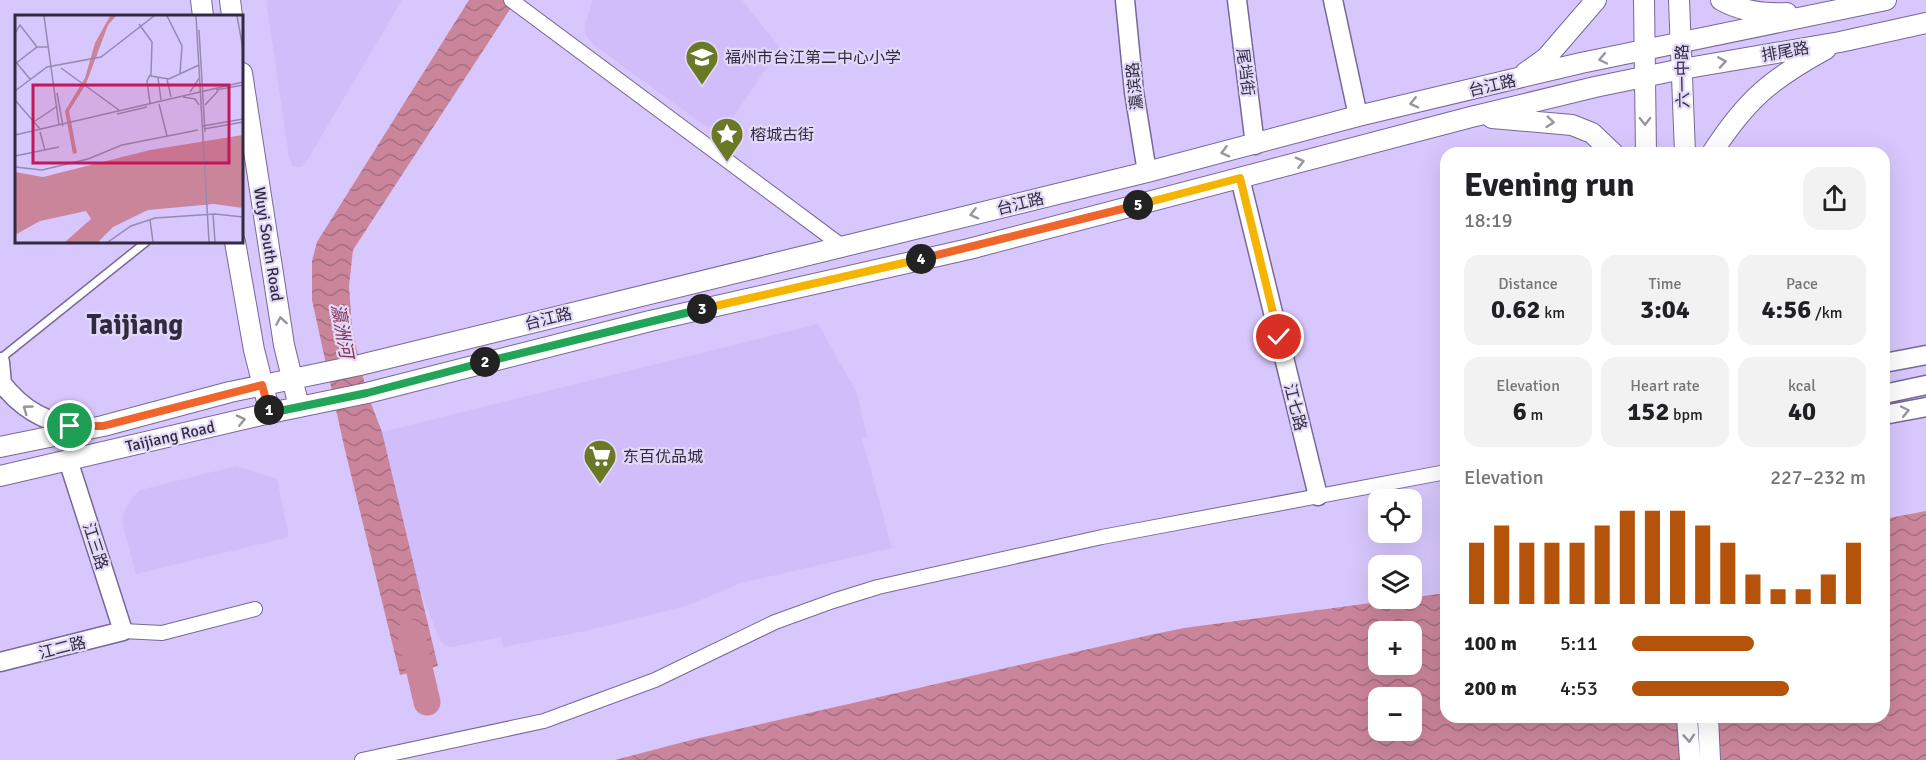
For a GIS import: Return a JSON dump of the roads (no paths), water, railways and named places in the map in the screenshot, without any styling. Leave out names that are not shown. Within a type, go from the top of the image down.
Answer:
[{"type":"main road","points":[[201,0],[203,15]]},
{"type":"main road","points":[[230,0],[232,15]]},
{"type":"main road","points":[[1505,82],[1525,73],[1546,58],[1596,0]]},
{"type":"main road","points":[[1644,0],[1646,147]]},
{"type":"main road","name":"六一中路","points":[[1679,0],[1685,147]]},
{"type":"main road","points":[[1721,0],[1737,8],[1757,12],[1835,11]]},
{"type":"main road","name":"排尾路","points":[[1682,43],[1886,0]]},
{"type":"main road","name":"排尾路","points":[[1644,77],[1839,42],[1926,23]]},
{"type":"main road","points":[[1716,147],[1740,113],[1767,86],[1798,64],[1839,42]]},
{"type":"main road","name":"台江路","points":[[292,379],[360,365],[1147,172],[1256,145],[1358,116],[1682,43]]},
{"type":"main road","name":"台江路","points":[[300,406],[367,393],[650,321],[969,249],[1471,117],[1644,77]]},
{"type":"main road","name":"Wuyi South Road","points":[[243,79],[285,345],[300,406]]},
{"type":"main road","points":[[1471,117],[1532,120],[1572,125],[1592,133],[1607,147]]},
{"type":"main road","name":"Wuyi South Road","points":[[235,243],[244,299],[270,413]]},
{"type":"main road","name":"Taijiang Road","points":[[0,447],[103,426],[292,379]]},
{"type":"main road","points":[[270,413],[300,406]]},
{"type":"main road","name":"Taijiang Road","points":[[0,476],[270,413]]},
{"type":"main road","points":[[1688,723],[1690,760]]},
{"type":"main road","points":[[1708,723],[1710,760]]},
{"type":"street","name":"瀛滨路","points":[[1125,0],[1135,102],[1147,172]]},
{"type":"street","name":"尾垱街","points":[[1237,0],[1256,145]]},
{"type":"street","points":[[1333,0],[1358,116]]},
{"type":"street","points":[[514,3],[842,246]]},
{"type":"street","name":"江七路","points":[[1240,178],[1318,496]]},
{"type":"street","points":[[1890,362],[1926,355]]},
{"type":"street","points":[[0,360],[1,383],[21,405],[47,420],[70,426],[103,426]]},
{"type":"street","points":[[1890,393],[1926,385]]},
{"type":"street","points":[[1890,414],[1926,406]]},
{"type":"street","name":"江三路","points":[[68,460],[123,631]]},
{"type":"street","points":[[362,760],[543,721],[655,680],[775,622],[878,587],[1102,537],[1440,473]]},
{"type":"street","points":[[123,631],[162,633],[255,609]]},
{"type":"street","name":"江二路","points":[[0,662],[123,631]]},
{"type":"lane","points":[[0,360],[145,243]]},
{"type":"water","points":[[469,0],[516,0],[353,250],[349,286],[352,328],[360,365],[367,393],[382,432],[438,666],[400,675],[344,446],[312,300],[312,261],[317,242]]},
{"type":"water","points":[[1926,511],[1926,760],[615,760],[695,739],[1184,628],[1368,603],[1368,609],[1422,609],[1422,596],[1440,594],[1440,723],[1890,723],[1890,518]]},
{"type":"waterway","name":"瀛洲河","points":[[411,633],[427,702]]},
{"type":"place","name":"福州市台江第二中心小学","points":[[702,86]]},
{"type":"place","name":"榕城古街","points":[[727,163]]},
{"type":"place","name":"东百优品城","points":[[600,485]]},
{"type":"district","name":"Taijiang","points":[[135,324]]}]
